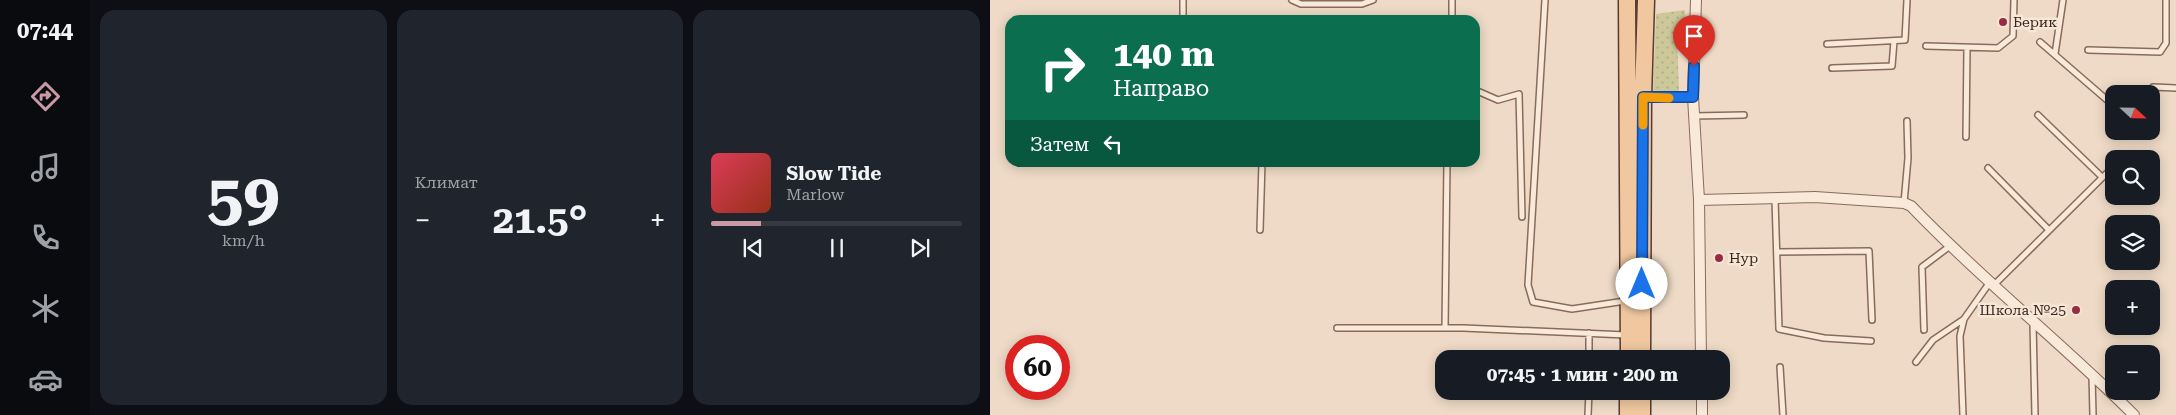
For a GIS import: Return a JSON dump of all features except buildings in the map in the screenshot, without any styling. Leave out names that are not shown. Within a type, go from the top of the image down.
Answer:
[{"type":"main road","points":[[1627,0],[1629,350]]},
{"type":"main road","points":[[1642,350],[1643,97],[1646,0]]},
{"type":"main road","points":[[1645,29],[1656,0]]},
{"type":"main road","points":[[1628,400],[1628,415]]},
{"type":"main road","points":[[1642,400],[1642,415]]},
{"type":"street","points":[[1696,0],[1693,97],[1699,200],[1701,350]]},
{"type":"street","points":[[1699,200],[1815,197],[1904,203],[1911,206],[1950,246],[2092,372],[2134,415]]},
{"type":"street","points":[[1702,400],[1702,415]]},
{"type":"lane","points":[[1183,0],[1183,15]]},
{"type":"lane","points":[[1292,0],[1301,4],[1362,4],[1372,0]]},
{"type":"lane","points":[[1452,0],[1452,15]]},
{"type":"lane","points":[[1545,0],[1528,285],[1534,302],[1572,309],[1629,300]]},
{"type":"lane","points":[[1827,44],[1905,40],[1907,0]]},
{"type":"lane","points":[[1926,46],[1998,48],[2013,36],[2014,0]]},
{"type":"lane","points":[[2055,54],[2063,0]]},
{"type":"lane","points":[[2088,50],[2160,52],[2166,43],[2166,0]]},
{"type":"lane","points":[[1832,68],[1892,66],[1894,41]]},
{"type":"lane","points":[[2040,42],[2105,98]]},
{"type":"lane","points":[[1966,137],[1967,48]]},
{"type":"lane","points":[[2160,88],[2176,88]]},
{"type":"lane","points":[[1480,92],[1498,100],[1520,94],[1522,217]]},
{"type":"lane","points":[[1643,97],[1693,97]]},
{"type":"lane","points":[[1694,116],[1744,115]]},
{"type":"lane","points":[[2038,115],[2102,176]]},
{"type":"lane","points":[[1904,203],[1908,158],[1907,121]]},
{"type":"lane","points":[[1260,230],[1262,167]]},
{"type":"lane","points":[[1445,328],[1447,167]]},
{"type":"lane","points":[[1988,168],[2049,230]]},
{"type":"lane","points":[[1916,362],[1933,340],[1964,319],[1992,283],[2049,230],[2105,174]]},
{"type":"lane","points":[[1776,199],[1779,329],[1824,338],[1871,341]]},
{"type":"lane","points":[[1924,330],[1922,267],[1950,246]]},
{"type":"lane","points":[[1778,252],[1869,250],[1872,320]]},
{"type":"lane","points":[[1963,415],[1960,336],[1964,319]]},
{"type":"lane","points":[[2033,320],[2035,415]]},
{"type":"lane","points":[[1337,328],[1445,328],[1629,335]]},
{"type":"lane","points":[[1589,334],[1589,350]]},
{"type":"lane","points":[[1780,367],[1783,415]]},
{"type":"lane","points":[[2092,372],[2093,415]]},
{"type":"lane","points":[[1588,415],[1589,400]]},
{"type":"shaded area","points":[[1685,10],[1684,35],[1677,35],[1679,92],[1653,93],[1656,14]]},
{"type":"slow traffic","points":[[1643,125],[1643,97],[1669,98]]},
{"type":"place","name":"Берик","points":[[2003,22]]},
{"type":"place","name":"Нур","points":[[1719,258]]},
{"type":"place","name":"Школа №25","points":[[2076,310]]},
{"type":"route","points":[[1642,284],[1643,97],[1693,97],[1694,66]]}]
